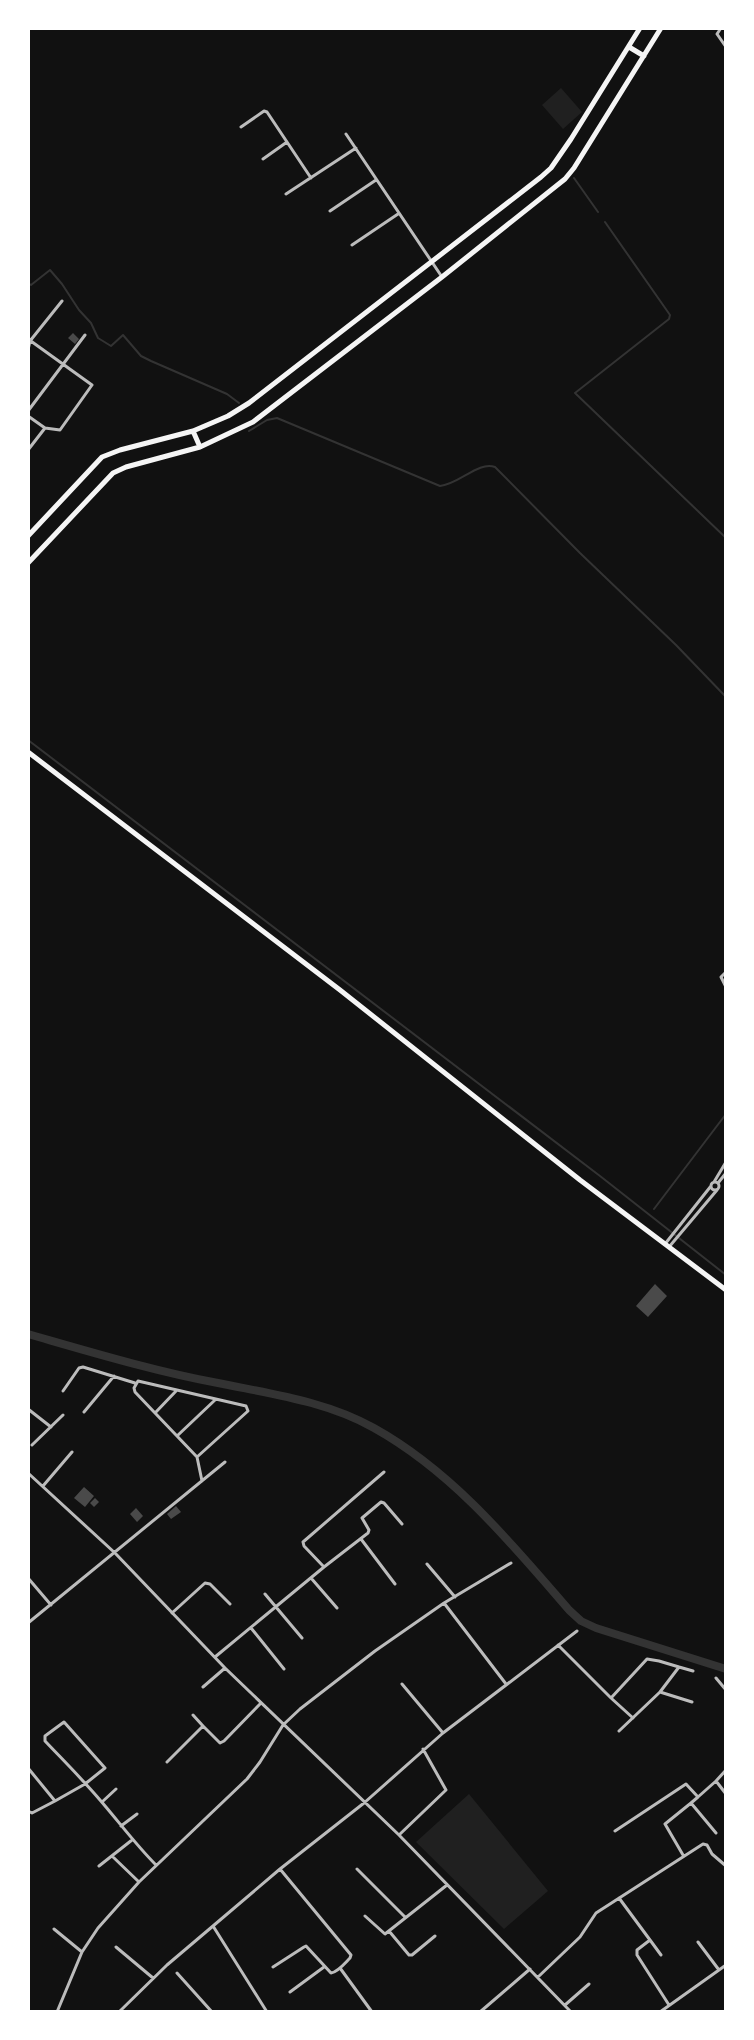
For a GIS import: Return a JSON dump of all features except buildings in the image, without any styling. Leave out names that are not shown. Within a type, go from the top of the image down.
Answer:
[{"type":"main road","points":[[28,536],[102,458],[120,450],[193,431],[228,416],[260,397],[551,168],[640,28]]},
{"type":"main road","points":[[28,563],[117,470],[200,447],[237,430],[262,415],[565,179],[661,28]]},
{"type":"main road","points":[[629,47],[644,56]]},
{"type":"main road","points":[[193,431],[200,447]]},
{"type":"main road","points":[[28,752],[331,983],[580,1180],[726,1290]]},
{"type":"street","points":[[721,28],[717,34],[726,47]]},
{"type":"street","points":[[241,127],[266,112],[311,178]]},
{"type":"street","points":[[346,134],[442,277]]},
{"type":"street","points":[[263,159],[287,142]]},
{"type":"street","points":[[286,195],[356,148]]},
{"type":"street","points":[[330,211],[377,180]]},
{"type":"street","points":[[352,245],[399,214]]},
{"type":"street","points":[[28,350],[29,341],[62,301]]},
{"type":"street","points":[[29,341],[62,364],[92,385],[61,429],[45,428],[28,413],[62,364],[85,335]]},
{"type":"street","points":[[28,450],[45,428]]},
{"type":"street","points":[[726,972],[721,977],[726,987]]},
{"type":"street","points":[[716,1183],[726,1162]]},
{"type":"street","points":[[667,1245],[671,1236],[711,1186],[726,1173]]},
{"type":"street","points":[[667,1245],[676,1239],[719,1188],[716,1183]]},
{"type":"street","points":[[711,1186],[712,1190],[717,1190]]},
{"type":"street","points":[[63,1391],[79,1368],[83,1367],[135,1383],[143,1381],[246,1406],[248,1412],[197,1457]]},
{"type":"street","points":[[84,1412],[114,1376]]},
{"type":"street","points":[[135,1383],[135,1392],[197,1457],[202,1481]]},
{"type":"street","points":[[155,1413],[177,1390]]},
{"type":"street","points":[[177,1436],[215,1400]]},
{"type":"street","points":[[28,1408],[51,1427]]},
{"type":"street","points":[[32,1445],[63,1415]]},
{"type":"street","points":[[43,1486],[72,1452]]},
{"type":"street","points":[[28,1623],[225,1462]]},
{"type":"street","points":[[324,1567],[304,1546],[303,1542],[384,1472]]},
{"type":"street","points":[[28,1473],[115,1553],[225,1668],[399,1835],[571,2012]]},
{"type":"street","points":[[215,1657],[369,1532],[362,1518],[381,1502],[402,1524]]},
{"type":"street","points":[[361,1539],[395,1584]]},
{"type":"street","points":[[57,2012],[82,1952],[98,1928],[156,1865],[247,1779],[283,1725],[300,1709],[375,1651],[444,1604],[511,1563]]},
{"type":"street","points":[[427,1564],[455,1597]]},
{"type":"street","points":[[28,1578],[51,1605]]},
{"type":"street","points":[[311,1578],[337,1608]]},
{"type":"street","points":[[172,1613],[205,1583],[210,1584],[230,1604]]},
{"type":"street","points":[[265,1594],[302,1638]]},
{"type":"street","points":[[444,1604],[506,1684]]},
{"type":"street","points":[[251,1628],[284,1669]]},
{"type":"street","points":[[119,2012],[153,1978],[213,1926],[280,1869],[364,1803],[423,1749],[577,1631]]},
{"type":"street","points":[[558,1645],[633,1718]]},
{"type":"street","points":[[611,1698],[647,1659],[659,1660],[693,1671]]},
{"type":"street","points":[[620,1731],[660,1692],[679,1667]]},
{"type":"street","points":[[203,1687],[225,1668]]},
{"type":"street","points":[[716,1678],[726,1690]]},
{"type":"street","points":[[402,1683],[443,1733]]},
{"type":"street","points":[[660,1692],[692,1702]]},
{"type":"street","points":[[193,1716],[220,1743],[261,1703]]},
{"type":"street","points":[[28,1811],[35,1812],[55,1801],[85,1784],[105,1768],[67,1724],[62,1722],[44,1738],[85,1784],[102,1802],[132,1840],[156,1865]]},
{"type":"street","points":[[167,1762],[203,1726]]},
{"type":"street","points":[[399,1835],[446,1790],[423,1749]]},
{"type":"street","points":[[28,1768],[55,1801]]},
{"type":"street","points":[[685,1855],[665,1824],[726,1770]]},
{"type":"street","points":[[716,1781],[726,1794]]},
{"type":"street","points":[[615,1831],[683,1784],[688,1785],[698,1797]]},
{"type":"street","points":[[102,1802],[116,1789]]},
{"type":"street","points":[[691,1803],[716,1833]]},
{"type":"street","points":[[121,1826],[137,1814]]},
{"type":"street","points":[[99,1866],[132,1840]]},
{"type":"street","points":[[538,1977],[586,1930],[596,1913],[685,1855],[705,1844],[712,1854],[726,1866]]},
{"type":"street","points":[[111,1856],[139,1882]]},
{"type":"street","points":[[273,1967],[306,1946],[331,1973],[340,1968],[351,1955],[280,1869]]},
{"type":"street","points":[[357,1869],[405,1917]]},
{"type":"street","points":[[365,1916],[383,1934],[447,1885]]},
{"type":"street","points":[[620,1898],[661,1955]]},
{"type":"street","points":[[213,1926],[267,2012]]},
{"type":"street","points":[[54,1929],[82,1952]]},
{"type":"street","points":[[389,1931],[409,1955],[435,1936]]},
{"type":"street","points":[[650,1940],[637,1950],[637,1955],[669,2005]]},
{"type":"street","points":[[698,1942],[719,1970]]},
{"type":"street","points":[[116,1947],[153,1978]]},
{"type":"street","points":[[660,2012],[726,1965]]},
{"type":"street","points":[[290,1992],[324,1967]]},
{"type":"street","points":[[340,1968],[372,2012]]},
{"type":"street","points":[[480,2012],[530,1969]]},
{"type":"street","points":[[177,1973],[212,2012]]},
{"type":"street","points":[[565,2005],[590,1984]]},
{"type":"shaded area","points":[[561,88],[582,112],[563,129],[542,105]]},
{"type":"shaded area","points":[[469,1794],[548,1891],[504,1929],[416,1842]]},
{"type":"waterway","points":[[574,178],[598,212]]},
{"type":"waterway","points":[[605,222],[670,315],[669,319],[575,393],[726,538]]},
{"type":"waterway","points":[[28,283],[31,285],[50,270],[91,323],[98,338],[111,346],[123,335],[141,356],[227,394],[239,403]]},
{"type":"waterway","points":[[249,431],[267,420],[277,418],[440,486],[482,467],[495,467],[726,697]]},
{"type":"waterway","points":[[28,740],[600,1176],[726,1275]]},
{"type":"waterway","points":[[654,1209],[726,1114]]},
{"type":"waterway","points":[[28,1334],[170,1373],[318,1405],[356,1419],[403,1446],[455,1487],[503,1535],[581,1621],[596,1628],[726,1669]]}]
